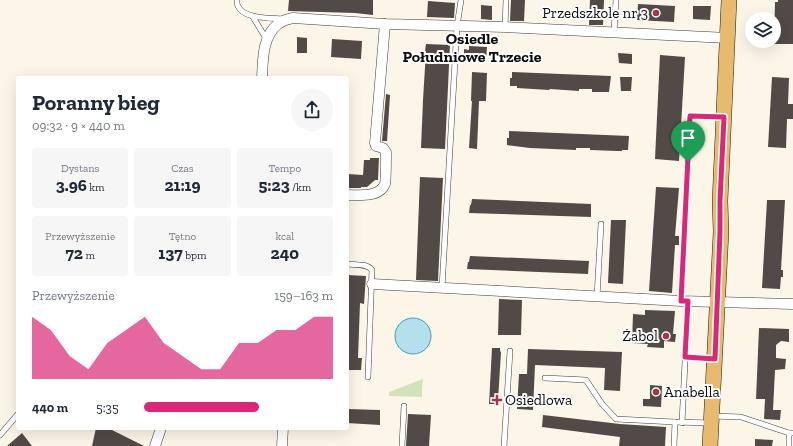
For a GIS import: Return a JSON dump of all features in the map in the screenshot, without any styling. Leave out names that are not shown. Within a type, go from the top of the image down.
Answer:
[{"type":"main road","points":[[710,446],[715,359],[729,0]]},
{"type":"street","points":[[262,76],[264,52],[267,40],[273,29],[279,23],[293,18],[385,24],[505,27],[728,38]]},
{"type":"street","points":[[349,195],[368,196],[378,192],[385,184],[386,152],[383,148],[376,146],[375,143],[385,24]]},
{"type":"street","points":[[372,284],[597,297],[793,304]]},
{"type":"street","points":[[155,446],[160,430]]},
{"type":"street","points":[[282,446],[283,430]]},
{"type":"lane","points":[[237,0],[237,6],[241,11],[253,17],[287,20]]},
{"type":"lane","points":[[442,288],[457,26],[461,0]]},
{"type":"lane","points":[[505,27],[506,0]]},
{"type":"lane","points":[[614,32],[616,0]]},
{"type":"lane","points":[[253,17],[267,40]]},
{"type":"lane","points":[[682,423],[685,357],[684,301],[690,116],[724,117]]},
{"type":"lane","points":[[597,297],[601,224]]},
{"type":"lane","points":[[349,264],[367,266],[372,270],[368,377]]},
{"type":"lane","points":[[504,446],[510,352]]},
{"type":"lane","points":[[685,357],[715,359]]},
{"type":"lane","points":[[545,378],[586,380],[602,404],[616,419],[682,423],[741,418],[791,433],[789,446]]},
{"type":"lane","points":[[402,446],[404,406]]},
{"type":"lane","points":[[0,435],[16,416]]},
{"type":"lane","points":[[674,446],[675,422]]},
{"type":"green space","points":[[423,379],[422,397],[389,396],[389,392]]},
{"type":"water","points":[[413,318],[423,321],[428,326],[431,336],[428,346],[423,351],[413,354],[403,351],[398,346],[395,336],[398,326],[403,321]]},
{"type":"building","points":[[289,0],[373,0],[373,15],[288,11]]},
{"type":"building","points":[[511,0],[525,0],[524,21],[510,21]]},
{"type":"building","points":[[590,0],[604,0],[603,25],[589,25]]},
{"type":"building","points":[[778,0],[793,0],[793,44],[781,44],[781,12],[775,12],[775,2],[778,2]]},
{"type":"building","points":[[428,1],[455,3],[454,18],[427,17]]},
{"type":"building","name":"Przedszkole nr 3","points":[[638,4],[675,6],[674,22],[637,20]]},
{"type":"building","points":[[481,5],[492,6],[492,20],[481,19]]},
{"type":"building","points":[[693,6],[711,6],[710,20],[693,19]]},
{"type":"building","points":[[297,37],[307,38],[307,53],[297,53]]},
{"type":"building","points":[[332,39],[362,41],[361,59],[331,57]]},
{"type":"building","points":[[426,44],[450,45],[445,149],[421,148]]},
{"type":"building","points":[[469,46],[487,47],[486,60],[464,58],[464,49],[469,50]]},
{"type":"building","points":[[618,53],[632,54],[632,64],[619,63]]},
{"type":"building","points":[[660,55],[685,57],[679,161],[655,159]]},
{"type":"building","points":[[472,72],[487,73],[486,101],[479,101],[477,149],[469,148]]},
{"type":"building","points":[[512,72],[611,76],[609,92],[592,92],[592,89],[579,89],[579,91],[517,88],[517,86],[510,86]]},
{"type":"building","points":[[620,77],[632,77],[631,91],[621,91]]},
{"type":"building","points":[[772,77],[789,78],[788,104],[793,104],[793,119],[787,119],[786,148],[768,147]]},
{"type":"building","points":[[386,94],[390,95],[387,141],[382,141]]},
{"type":"building","points":[[509,131],[629,136],[628,150],[590,150],[590,148],[576,148],[576,150],[530,148],[507,145]]},
{"type":"building","points":[[370,158],[379,158],[378,180],[375,180],[367,187],[349,188],[349,174],[363,175],[364,160],[370,160]]},
{"type":"building","points":[[420,177],[443,178],[438,281],[416,280]]},
{"type":"building","points":[[656,187],[679,188],[675,236],[679,236],[679,245],[675,245],[672,293],[649,291]]},
{"type":"building","points":[[472,199],[591,204],[591,217],[469,213]]},
{"type":"building","points":[[767,200],[785,200],[781,270],[783,270],[783,277],[781,277],[780,289],[762,288]]},
{"type":"building","points":[[611,220],[626,220],[623,284],[608,283]]},
{"type":"building","points":[[470,256],[589,261],[588,274],[467,269]]},
{"type":"building","points":[[349,275],[366,276],[364,304],[360,303],[358,358],[362,358],[361,370],[349,370]]},
{"type":"building","points":[[499,299],[522,300],[521,335],[498,335]]},
{"type":"building","points":[[645,310],[675,311],[673,334],[676,334],[675,342],[664,341],[664,348],[647,347],[648,344],[632,343],[633,314],[645,315]]},
{"type":"building","points":[[759,328],[789,329],[789,342],[781,341],[776,345],[776,358],[786,359],[785,369],[775,370],[773,410],[781,410],[780,420],[764,419],[765,399],[756,399]]},
{"type":"building","points":[[492,348],[500,348],[501,352],[497,404],[489,404]]},
{"type":"building","points":[[528,349],[622,352],[620,391],[604,390],[605,368],[535,365],[533,410],[517,409],[519,374],[527,374]]},
{"type":"building","name":"Anabella","points":[[650,385],[662,386],[661,407],[643,406],[643,399],[650,399]]},
{"type":"building","points":[[349,409],[380,410],[380,425],[349,423]]},
{"type":"building","points":[[408,414],[431,415],[429,446],[406,446]]},
{"type":"building","points":[[543,415],[620,424],[666,427],[665,446],[619,446],[620,437],[542,427]]},
{"type":"building","points":[[96,430],[112,430],[144,446],[92,446]]},
{"type":"building","points":[[22,433],[32,446],[7,446]]},
{"type":"building","points":[[755,439],[773,440],[772,446],[755,446]]},
{"type":"place","name":"Przedszkole nr 3","points":[[656,13]]},
{"type":"place","name":"Żabol","points":[[666,336]]},
{"type":"place","name":"Anabella","points":[[656,392]]},
{"type":"place","name":"Osiedlowa","points":[[497,400]]},
{"type":"district","name":"Osiedle Południowe Trzecie","points":[[472,47]]},
{"type":"route","points":[[690,116],[724,117],[715,359],[685,357],[688,301],[681,301],[688,162],[690,116]]}]
